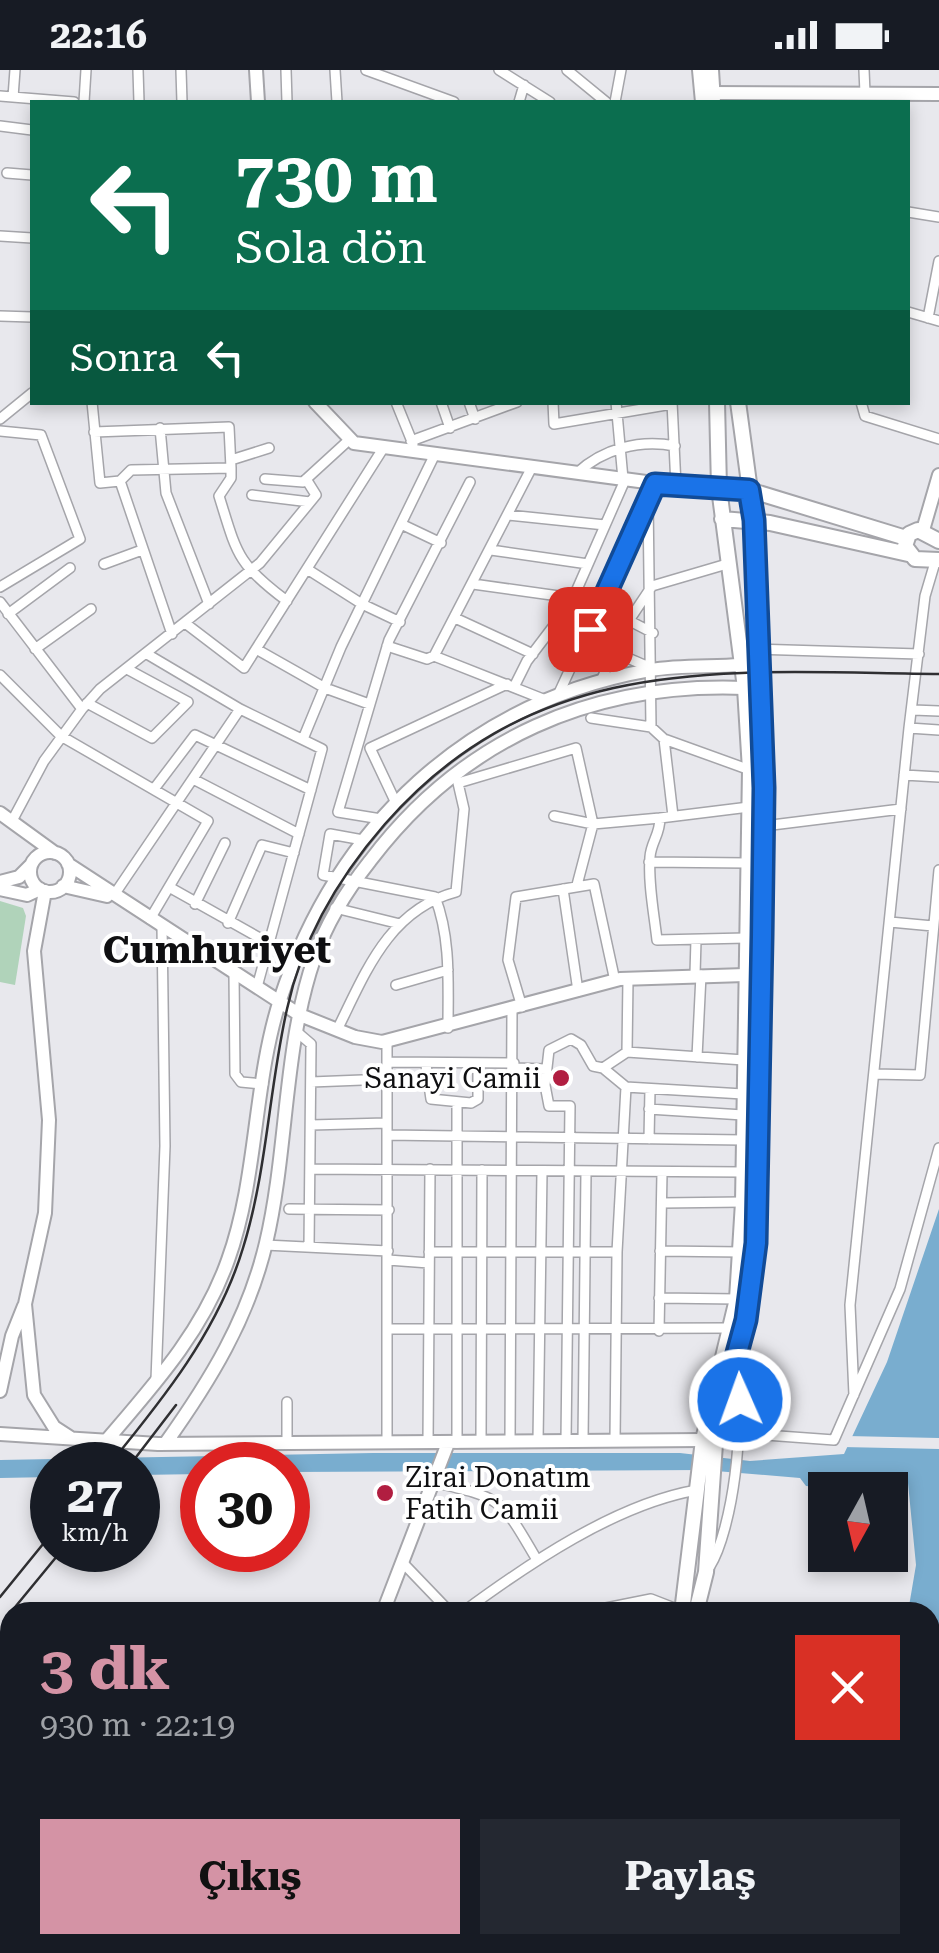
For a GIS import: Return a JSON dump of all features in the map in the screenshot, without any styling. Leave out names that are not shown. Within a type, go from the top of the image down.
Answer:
[{"type":"main road","points":[[256,70],[258,100]]},
{"type":"main road","points":[[699,70],[708,98]]},
{"type":"main road","points":[[708,98],[711,70]]},
{"type":"main road","points":[[708,98],[939,94]]},
{"type":"main road","points":[[317,405],[350,439],[384,447],[413,446],[435,454],[655,484],[749,490],[906,538],[932,537]]},
{"type":"main road","points":[[687,1602],[706,1444],[737,1299],[742,1252],[750,770],[745,688],[719,488],[718,405]]},
{"type":"main road","points":[[706,1444],[746,1320],[756,1243],[764,826],[754,520],[738,405]]},
{"type":"main road","points":[[722,519],[754,520],[908,554],[920,560],[934,559],[932,537],[939,475]]},
{"type":"main road","points":[[906,538],[908,554]]},
{"type":"main road","points":[[0,1434],[106,1442],[196,1330],[228,1260],[279,1002],[323,904],[363,840],[395,801],[488,726],[558,693],[654,669],[740,666]]},
{"type":"main road","points":[[165,1444],[231,1341],[265,1244],[297,1032],[314,960],[354,882],[392,831],[463,765],[567,712],[653,690],[686,686],[745,688]]},
{"type":"main road","points":[[4,817],[151,920],[300,1015],[337,1030],[388,1042],[622,980],[745,975]]},
{"type":"main road","points":[[4,817],[24,839],[33,863],[32,881],[42,890]]},
{"type":"main road","points":[[0,885],[55,853]]},
{"type":"main road","points":[[64,886],[69,876],[68,864]]},
{"type":"main road","points":[[0,885],[28,895],[64,886],[105,896],[151,920]]},
{"type":"main road","points":[[0,1392],[45,1212],[49,1120],[34,951],[42,890]]},
{"type":"main road","points":[[25,1304],[34,1395],[54,1428],[74,1440]]},
{"type":"main road","points":[[310,1444],[616,1440],[706,1444]]},
{"type":"main road","points":[[160,1444],[180,1444]]},
{"type":"main road","points":[[387,1602],[450,1445]]},
{"type":"main road","points":[[691,1602],[706,1572],[702,1481]]},
{"type":"street","points":[[13,97],[15,70]]},
{"type":"street","points":[[84,100],[86,70]]},
{"type":"street","points":[[138,70],[138,100]]},
{"type":"street","points":[[181,70],[182,100]]},
{"type":"street","points":[[286,70],[287,100]]},
{"type":"street","points":[[335,70],[337,100]]},
{"type":"street","points":[[366,70],[448,100]]},
{"type":"street","points":[[499,70],[547,100]]},
{"type":"street","points":[[567,70],[604,100]]},
{"type":"street","points":[[615,100],[621,70]]},
{"type":"street","points":[[864,70],[865,93]]},
{"type":"street","points":[[520,100],[524,85]]},
{"type":"street","points":[[0,96],[50,100]]},
{"type":"street","points":[[0,126],[30,130]]},
{"type":"street","points":[[6,173],[30,175]]},
{"type":"street","points":[[910,212],[939,218]]},
{"type":"street","points":[[0,236],[30,238]]},
{"type":"street","points":[[928,318],[939,260]]},
{"type":"street","points":[[910,313],[939,321]]},
{"type":"street","points":[[0,316],[30,317]]},
{"type":"street","points":[[0,419],[30,396]]},
{"type":"street","points":[[92,405],[100,484],[120,480],[131,470],[231,464],[270,448]]},
{"type":"street","points":[[397,405],[413,446],[503,405]]},
{"type":"street","points":[[442,405],[450,428]]},
{"type":"street","points":[[470,405],[475,420]]},
{"type":"street","points":[[552,405],[554,424],[616,407],[644,405]]},
{"type":"street","points":[[672,405],[676,486]]},
{"type":"street","points":[[862,405],[865,416],[939,439]]},
{"type":"street","points":[[395,801],[370,748],[511,686],[573,598],[624,479],[616,407]]},
{"type":"street","points":[[94,432],[229,427],[231,478],[219,496],[248,572],[287,601]]},
{"type":"street","points":[[160,428],[166,493],[209,604]]},
{"type":"street","points":[[0,431],[41,435],[80,538],[0,586]]},
{"type":"street","points":[[265,479],[306,479],[350,439]]},
{"type":"street","points":[[576,473],[599,453],[661,443],[675,446]]},
{"type":"street","points":[[185,623],[244,668],[384,447]]},
{"type":"street","points":[[303,740],[362,604],[435,454]]},
{"type":"street","points":[[387,646],[427,659],[434,656],[532,467]]},
{"type":"street","points":[[4,817],[84,706],[248,572],[316,494],[306,479]]},
{"type":"street","points":[[120,480],[172,634]]},
{"type":"street","points":[[380,819],[338,812],[387,646],[470,482]]},
{"type":"street","points":[[558,693],[586,640],[655,484]]},
{"type":"street","points":[[252,495],[310,502]]},
{"type":"street","points":[[648,499],[654,669],[651,728]]},
{"type":"street","points":[[508,515],[605,525]]},
{"type":"street","points":[[400,524],[440,544]]},
{"type":"street","points":[[104,564],[142,550]]},
{"type":"street","points":[[491,550],[588,564]]},
{"type":"street","points":[[854,1396],[850,1305],[909,728],[925,596],[934,559]]},
{"type":"street","points":[[602,681],[628,621],[652,586],[727,564]]},
{"type":"street","points":[[8,614],[70,568]]},
{"type":"street","points":[[307,569],[362,604],[400,622]]},
{"type":"street","points":[[473,584],[573,598]]},
{"type":"street","points":[[0,602],[84,706],[152,738],[188,702],[127,669]]},
{"type":"street","points":[[601,606],[653,633]]},
{"type":"street","points":[[35,650],[91,610]]},
{"type":"street","points":[[454,618],[533,654]]},
{"type":"street","points":[[586,640],[654,669]]},
{"type":"street","points":[[256,649],[324,688],[369,704]]},
{"type":"street","points":[[756,649],[919,654]]},
{"type":"street","points":[[147,654],[240,709],[322,749],[257,987]]},
{"type":"street","points":[[434,656],[543,699]]},
{"type":"street","points":[[0,675],[61,736],[208,821],[151,920],[165,1146],[156,1383]]},
{"type":"street","points":[[114,895],[240,709]]},
{"type":"street","points":[[913,710],[939,711]]},
{"type":"street","points":[[591,718],[651,728],[664,739],[750,770]]},
{"type":"street","points":[[909,728],[939,730]]},
{"type":"street","points":[[154,789],[195,735],[311,790]]},
{"type":"street","points":[[664,739],[673,816]]},
{"type":"street","points":[[363,840],[330,834],[322,875],[435,897],[456,892],[464,809],[458,783],[576,748],[592,824],[576,885]]},
{"type":"street","points":[[904,775],[939,776]]},
{"type":"street","points":[[192,779],[299,834]]},
{"type":"street","points":[[554,816],[592,824],[749,807]]},
{"type":"street","points":[[764,826],[901,808]]},
{"type":"street","points":[[660,818],[660,835],[651,846],[649,862],[657,940],[746,938]]},
{"type":"street","points":[[194,904],[226,843]]},
{"type":"street","points":[[228,923],[262,845],[294,853]]},
{"type":"street","points":[[649,862],[747,863]]},
{"type":"street","points":[[874,1074],[920,1075],[934,971],[933,926],[939,870]]},
{"type":"street","points":[[510,1442],[517,1008],[508,960],[516,897],[594,884],[622,980],[627,1052]]},
{"type":"street","points":[[170,886],[194,904],[297,959]]},
{"type":"street","points":[[564,889],[578,991]]},
{"type":"street","points":[[337,1030],[368,963],[400,924],[435,897]]},
{"type":"street","points":[[435,897],[443,917],[448,1028]]},
{"type":"street","points":[[323,904],[400,924]]},
{"type":"street","points":[[890,922],[933,926]]},
{"type":"street","points":[[696,940],[697,1058]]},
{"type":"street","points":[[396,985],[448,970]]},
{"type":"street","points":[[234,972],[235,1074],[241,1082],[263,1084]]},
{"type":"street","points":[[297,1032],[311,1044],[309,1247]]},
{"type":"street","points":[[566,1441],[570,1106],[548,1106],[546,1069],[550,1050],[571,1040],[580,1045],[593,1066],[602,1068],[626,1087],[743,1094]]},
{"type":"street","points":[[387,1443],[388,1042]]},
{"type":"street","points":[[602,1068],[627,1052],[744,1060]]},
{"type":"street","points":[[388,1062],[546,1069]]},
{"type":"street","points":[[426,1064],[428,1096],[457,1103],[478,1099],[478,1064]]},
{"type":"street","points":[[311,1082],[388,1079]]},
{"type":"street","points":[[616,1440],[616,1252],[626,1087]]},
{"type":"street","points":[[649,1139],[650,1089]]},
{"type":"street","points":[[450,1445],[456,1329],[457,1103]]},
{"type":"street","points":[[650,1110],[742,1114]]},
{"type":"street","points":[[311,1126],[386,1123]]},
{"type":"street","points":[[387,1135],[743,1140]]},
{"type":"street","points":[[737,1434],[834,1440],[913,1254],[939,1148]]},
{"type":"street","points":[[311,1169],[742,1172]]},
{"type":"street","points":[[428,1443],[430,1169]]},
{"type":"street","points":[[481,1442],[482,1170]]},
{"type":"street","points":[[538,1441],[542,1172]]},
{"type":"street","points":[[583,1441],[586,1172]]},
{"type":"street","points":[[659,1332],[662,1173]]},
{"type":"street","points":[[662,1202],[743,1202]]},
{"type":"street","points":[[290,1209],[389,1210]]},
{"type":"street","points":[[265,1244],[429,1258],[456,1250],[616,1252]]},
{"type":"street","points":[[660,1251],[742,1252]]},
{"type":"street","points":[[659,1298],[737,1299]]},
{"type":"street","points":[[387,1329],[659,1332],[731,1328]]},
{"type":"street","points":[[706,1572],[718,1552],[726,1526],[740,1400],[731,1375]]},
{"type":"street","points":[[286,1442],[287,1402]]},
{"type":"street","points":[[433,1480],[492,1496],[504,1505],[537,1560]]},
{"type":"street","points":[[477,1602],[537,1560],[702,1481]]},
{"type":"street","points":[[402,1562],[440,1602]]},
{"type":"green space","points":[[0,901],[23,908],[26,916],[15,985],[0,982]]},
{"type":"water","points":[[939,1209],[939,1602],[910,1602],[916,1565],[908,1472],[808,1472],[808,1486],[800,1478],[704,1470],[310,1472],[310,1454],[680,1453],[750,1461],[844,1454],[887,1362]]},
{"type":"water","points":[[160,1457],[180,1457],[180,1474],[160,1475]]},
{"type":"water","points":[[30,1459],[30,1477],[0,1478],[0,1460]]},
{"type":"pier","points":[[847,1436],[939,1438],[939,1449],[842,1447]]},
{"type":"railway","points":[[127,1442],[204,1336],[243,1248],[257,1189],[287,1009],[312,934],[337,888],[368,845],[444,767],[507,726],[572,699],[641,683],[712,674],[939,674]]},
{"type":"railway","points":[[148,1442],[176,1405]]},
{"type":"railway","points":[[0,1597],[30,1560]]},
{"type":"railway","points":[[19,1602],[44,1572]]},
{"type":"place","name":"Sanayi Camii","points":[[561,1078]]},
{"type":"place","name":"Zirai Donatım Fatih Camii","points":[[385,1493]]},
{"type":"district","name":"Cumhuriyet","points":[[217,950]]},
{"type":"route","points":[[590,629],[655,484],[749,490],[754,520],[764,788],[763,899],[756,1243],[746,1320],[731,1375],[740,1400]]}]
